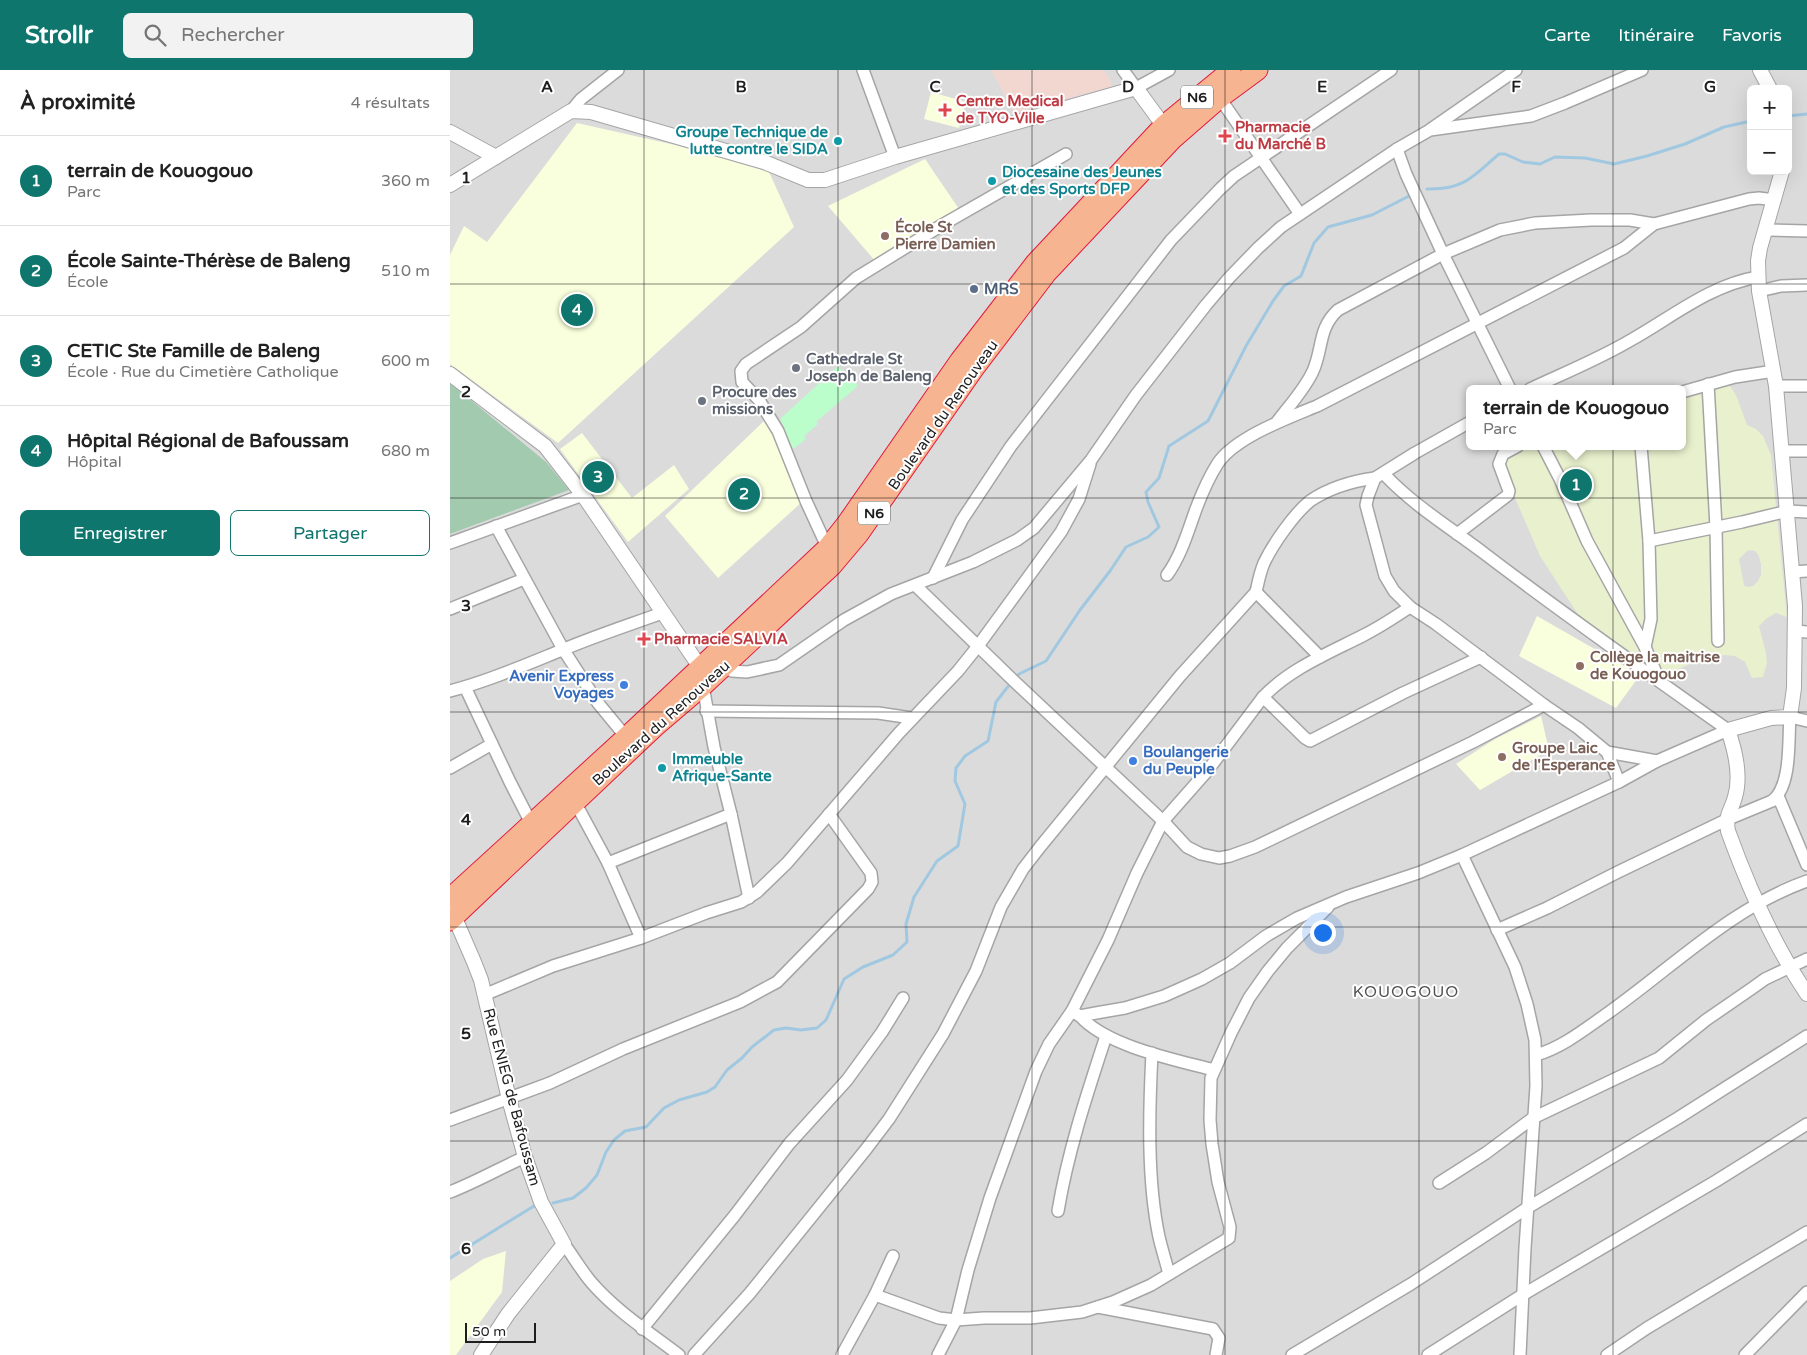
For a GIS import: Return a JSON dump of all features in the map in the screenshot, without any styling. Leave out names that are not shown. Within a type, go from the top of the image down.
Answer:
[{"type":"highway","name":"N6","points":[[1169,132],[1215,92],[1231,70]]},
{"type":"highway","name":"N6","points":[[1215,92],[1258,70]]},
{"type":"highway","name":"Boulevard du Renouveau","points":[[451,910],[536,829],[626,737],[712,663],[831,555],[846,524],[905,453],[967,365],[1041,268],[1169,132]]},
{"type":"highway","name":"Boulevard du Renouveau","points":[[536,829],[575,802],[655,727],[703,686],[712,663]]},
{"type":"street","points":[[450,185],[572,111],[581,99],[618,70]]},
{"type":"street","points":[[862,70],[895,157]]},
{"type":"street","points":[[1123,70],[1169,132]]},
{"type":"street","points":[[572,111],[590,112],[764,162],[808,180],[825,180],[895,157],[1136,88],[1169,70]]},
{"type":"street","points":[[933,578],[962,520],[1011,446],[1171,240],[1214,194],[1234,176],[1391,70]]},
{"type":"street","points":[[450,374],[545,446],[583,495],[662,613],[712,663],[732,671],[747,672],[779,665],[844,620],[891,594],[916,586],[973,562],[1017,540],[1034,528],[1091,460],[1136,394],[1206,305],[1258,248],[1281,227],[1397,149],[1430,130],[1516,70]]},
{"type":"street","points":[[1430,130],[1531,116],[1642,70]]},
{"type":"street","points":[[1760,70],[1768,85]]},
{"type":"street","points":[[1215,92],[1300,214]]},
{"type":"street","points":[[450,132],[496,157]]},
{"type":"street","points":[[1397,149],[1406,174],[1443,254],[1508,385]]},
{"type":"street","points":[[831,555],[778,431],[759,400],[742,382],[741,371],[746,364],[801,327],[856,278],[942,225],[1066,154]]},
{"type":"street","points":[[1497,930],[1547,908],[1726,820],[1762,806],[1778,796],[1786,772],[1790,747],[1790,717],[1801,632],[1792,572],[1776,386],[1758,277],[1760,248],[1781,175]]},
{"type":"street","points":[[1166,575],[1183,545],[1205,487],[1218,462],[1232,449],[1275,424],[1317,406],[1624,248],[1654,224],[1749,199],[1775,200]]},
{"type":"street","points":[[1275,424],[1306,384],[1312,373],[1321,340],[1331,316],[1338,310],[1443,254],[1500,230],[1516,226],[1591,220],[1630,220],[1654,224]]},
{"type":"street","points":[[1765,230],[1807,231]]},
{"type":"street","points":[[1538,385],[1630,341],[1712,292],[1743,279],[1758,277]]},
{"type":"street","points":[[1759,291],[1782,286],[1807,285]]},
{"type":"street","points":[[1686,391],[1708,384],[1774,371]]},
{"type":"street","points":[[1708,384],[1716,527],[1718,641]]},
{"type":"street","points":[[1776,386],[1807,386]]},
{"type":"street","points":[[694,1355],[756,1285],[889,1119],[944,1034],[976,971],[1001,906],[1023,869],[1180,676],[1256,592],[1264,563],[1295,518],[1310,502],[1325,493],[1356,481],[1380,476],[1415,453],[1466,424]]},
{"type":"street","points":[[1457,534],[1508,495],[1509,491],[1499,464],[1503,454],[1510,450]]},
{"type":"street","points":[[1545,450],[1587,541],[1645,647],[1660,682]]},
{"type":"street","points":[[1641,450],[1649,541],[1651,619],[1645,647]]},
{"type":"street","points":[[1783,451],[1807,451]]},
{"type":"street","points":[[484,995],[553,966],[641,938],[749,898],[787,863],[912,718],[958,671],[978,646],[1061,532],[1079,499],[1091,460]]},
{"type":"street","points":[[1380,476],[1546,601],[1728,730],[1738,782],[1736,796],[1726,820],[1728,831],[1756,904],[1789,968],[1807,994]]},
{"type":"street","points":[[1380,476],[1368,496],[1366,505],[1379,558],[1385,576],[1394,591],[1410,607],[1578,728],[1607,752],[1620,782]]},
{"type":"street","points":[[450,543],[583,495]]},
{"type":"street","points":[[1649,541],[1788,511],[1807,512]]},
{"type":"street","points":[[496,526],[563,649],[598,703],[626,737]]},
{"type":"street","points":[[1792,572],[1807,571]]},
{"type":"street","points":[[450,609],[524,579]]},
{"type":"street","points":[[916,586],[1163,821],[1187,847],[1201,854],[1219,858],[1255,847],[1447,755],[1544,705]]},
{"type":"street","points":[[1256,592],[1320,657]]},
{"type":"street","points":[[938,1355],[956,1320],[968,1270],[990,1198],[1036,1071],[1049,1044],[1076,1014],[1136,873],[1163,821],[1208,770],[1263,697],[1274,686],[1297,670],[1366,634],[1410,607]]},
{"type":"street","points":[[450,691],[526,665],[563,649],[662,613]]},
{"type":"street","points":[[1263,697],[1310,741],[1403,693],[1481,657]]},
{"type":"street","points":[[703,686],[706,711],[749,898]]},
{"type":"street","points":[[465,687],[536,829]]},
{"type":"street","points":[[706,711],[878,713],[912,718]]},
{"type":"street","points":[[1076,1014],[1125,1008],[1164,996],[1202,979],[1230,963],[1266,936],[1297,918],[1331,903],[1418,873],[1462,855],[1620,782],[1657,761],[1728,730],[1771,718],[1790,717],[1807,721]]},
{"type":"street","points":[[450,768],[492,744]]},
{"type":"street","points":[[1607,752],[1657,761]]},
{"type":"street","points":[[1778,796],[1807,865]]},
{"type":"street","points":[[575,802],[608,863],[641,938]]},
{"type":"street","points":[[608,863],[731,814]]},
{"type":"street","points":[[450,1120],[566,1076],[649,1038],[740,1002],[777,982],[868,889],[872,882],[872,873],[829,814]]},
{"type":"street","points":[[1462,855],[1515,967],[1522,986],[1535,1040],[1536,1055],[1520,1355]]},
{"type":"street","points":[[1536,1055],[1565,1043],[1631,997],[1710,934],[1756,904],[1807,881]]},
{"type":"street","points":[[876,1295],[938,1318],[956,1320],[1062,1316],[1082,1312],[1112,1302],[1151,1285],[1229,1238],[1231,1233],[1230,1227],[1218,1182],[1212,1144],[1210,1088],[1214,1070],[1249,998],[1287,948],[1331,903]]},
{"type":"street","name":"Rue ENIEG de Bafoussam","points":[[451,910],[474,962],[525,1157],[541,1202],[564,1244],[590,1281],[612,1303],[642,1328],[679,1355]]},
{"type":"street","points":[[1439,1183],[1486,1153],[1533,1118],[1659,1058],[1706,1020],[1751,988],[1765,979],[1807,959]]},
{"type":"street","points":[[642,1328],[735,1215],[789,1144],[846,1080],[882,1032],[903,998]]},
{"type":"street","points":[[1076,1014],[1086,1024],[1106,1036],[1152,1053],[1214,1070]]},
{"type":"street","points":[[1058,1211],[1063,1178],[1106,1036]]},
{"type":"street","points":[[1292,1355],[1411,1284],[1527,1208],[1678,1118],[1807,1036]]},
{"type":"street","points":[[1152,1053],[1150,1092],[1153,1198],[1159,1238],[1169,1274]]},
{"type":"street","points":[[1428,1355],[1524,1294],[1716,1181],[1807,1124]]},
{"type":"street","points":[[450,1192],[525,1157]]},
{"type":"street","points":[[1607,1355],[1647,1328],[1807,1232]]},
{"type":"street","points":[[481,1355],[508,1314],[564,1244]]},
{"type":"street","points":[[842,1355],[876,1295],[893,1256]]},
{"type":"street","points":[[1745,1355],[1807,1292]]},
{"type":"street","points":[[1096,1307],[1213,1329],[1219,1338],[1216,1355]]},
{"type":"shaded area","points":[[450,70],[1807,70],[1807,1355],[450,1355]]},
{"type":"shaded area","points":[[991,70],[1104,70],[1113,86],[1015,113]]},
{"type":"shaded area","name":"Centre Medical de TYO-Ville","points":[[931,92],[966,102],[959,128],[924,119]]},
{"type":"shaded area","points":[[577,123],[675,145],[769,172],[794,227],[558,443],[450,364],[450,255],[464,226],[487,242]]},
{"type":"shaded area","name":"École St Pierre Damien","points":[[925,159],[959,209],[876,262],[828,206]]},
{"type":"shaded area","points":[[450,383],[546,462],[569,490],[450,534]]},
{"type":"shaded area","points":[[1721,385],[1730,386],[1736,395],[1747,425],[1756,429],[1763,436],[1771,455],[1787,617],[1776,613],[1759,626],[1767,663],[1763,677],[1752,678],[1745,662],[1735,656],[1725,655],[1698,661],[1673,671],[1654,674],[1581,619],[1540,556],[1512,491],[1506,472],[1506,462],[1512,455],[1523,450],[1686,450],[1686,393]],"holes":[[[1748,550],[1755,551],[1761,564],[1761,575],[1753,586],[1747,587],[1744,585],[1739,559]]]},
{"type":"shaded area","points":[[767,418],[803,501],[718,578],[665,516]]},
{"type":"shaded area","points":[[582,433],[632,498],[674,465],[689,489],[628,542],[560,449]]},
{"type":"shaded area","name":"Collège la maitrise de Kouogouo","points":[[1537,616],[1640,675],[1616,708],[1519,656]]},
{"type":"shaded area","name":"Groupe Laic de l'Esperance","points":[[1541,716],[1549,750],[1480,790],[1456,764],[1495,739]]},
{"type":"shaded area","points":[[506,1251],[502,1292],[456,1355],[450,1355],[450,1281],[483,1259]]},
{"type":"green space","points":[[838,366],[858,386],[816,422],[818,424],[804,436],[806,439],[793,449],[780,419]]},
{"type":"waterway","points":[[1792,116],[1807,114]]},
{"type":"waterway","points":[[1427,189],[1440,189],[1459,184],[1474,175],[1499,154],[1505,154],[1523,162],[1540,164],[1555,157],[1585,158],[1614,164],[1685,144],[1724,127],[1747,122]]},
{"type":"waterway","points":[[553,1203],[573,1198],[586,1188],[597,1175],[606,1152],[614,1140],[625,1131],[646,1127],[664,1108],[679,1100],[707,1092],[715,1087],[727,1070],[774,1030],[817,1028],[826,1020],[844,979],[863,967],[893,955],[907,942],[906,924],[914,897],[937,861],[958,846],[965,804],[955,781],[956,768],[965,756],[988,741],[996,702],[1019,674],[1046,661],[1126,547],[1148,537],[1159,527],[1148,502],[1146,492],[1159,478],[1169,446],[1208,421],[1246,346],[1284,286],[1301,276],[1314,243],[1328,227],[1372,215],[1409,196]]},
{"type":"waterway","points":[[450,1258],[534,1206]]},
{"type":"place","name":"Centre Medical de TYO-Ville","points":[[945,110]]},
{"type":"place","name":"Pharmacie du Marché B","points":[[1225,136]]},
{"type":"place","name":"Groupe Technique de lutte contre le SIDA","points":[[838,141]]},
{"type":"place","name":"Diocesaine des Jeunes et des Sports DFP","points":[[992,181]]},
{"type":"place","name":"École St Pierre Damien","points":[[885,236]]},
{"type":"place","name":"MRS","points":[[974,289]]},
{"type":"place","name":"Hôpital Régional de Bafoussam","points":[[577,310]]},
{"type":"place","name":"Cathedrale St Joseph de Baleng","points":[[796,368]]},
{"type":"place","name":"Procure des missions","points":[[702,401]]},
{"type":"place","name":"CETIC Ste Famille de Baleng","points":[[598,477]]},
{"type":"place","name":"terrain de Kouogouo","points":[[1576,485]]},
{"type":"place","name":"École Sainte-Thérèse de Baleng","points":[[744,494]]},
{"type":"place","name":"Pharmacie SALVIA","points":[[644,639]]},
{"type":"place","name":"Collège la maitrise de Kouogouo","points":[[1580,666]]},
{"type":"place","name":"Avenir Express Voyages","points":[[624,685]]},
{"type":"place","name":"Groupe Laic de l'Esperance","points":[[1502,757]]},
{"type":"place","name":"Boulangerie du Peuple","points":[[1133,761]]},
{"type":"place","name":"Immeuble Afrique-Sante","points":[[662,768]]},
{"type":"district","name":"KOUOGOUO","points":[[1406,992]]}]
